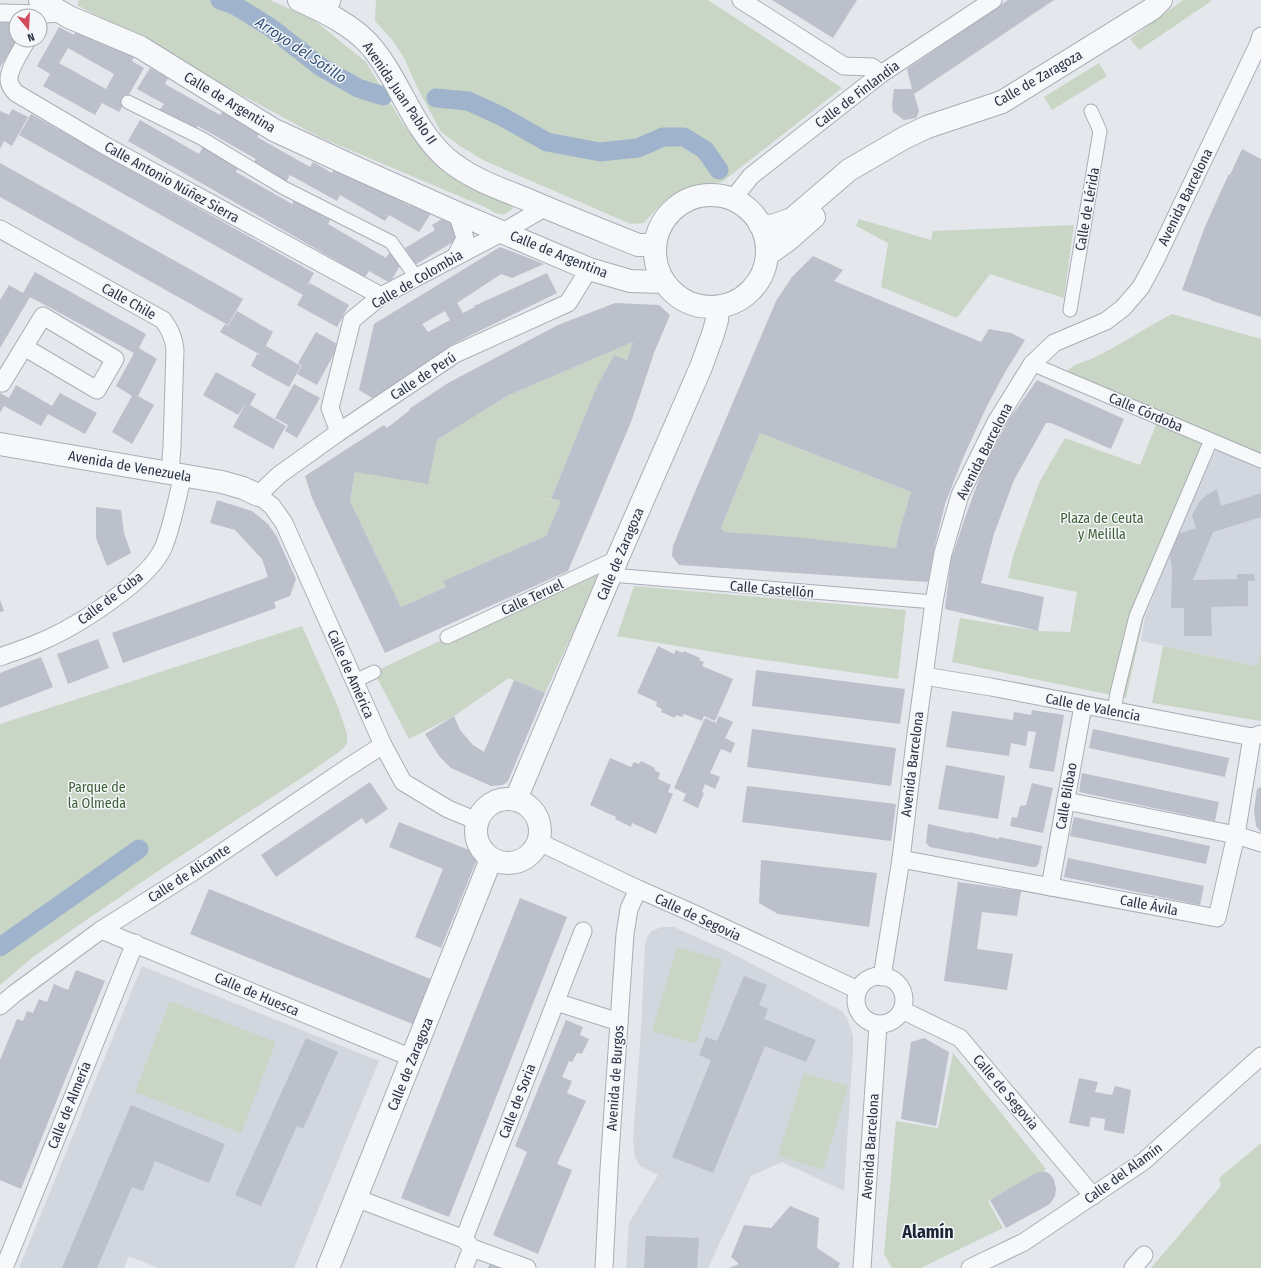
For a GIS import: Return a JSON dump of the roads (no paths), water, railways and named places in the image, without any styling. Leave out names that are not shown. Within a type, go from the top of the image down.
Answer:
[{"type":"street","name":"Avenida Juan Pablo II","points":[[299,0],[329,6],[350,28],[367,42],[374,50],[428,138],[446,158],[465,173],[638,245],[647,245],[655,242]]},
{"type":"street","points":[[742,0],[844,66],[872,67],[881,74]]},
{"type":"street","name":"Calle de Finlandia","points":[[732,200],[751,176],[881,74],[992,0]]},
{"type":"street","name":"Calle de Zaragoza","points":[[760,225],[772,226],[792,220],[849,170],[904,138],[927,127],[1002,102],[1152,9],[1161,0]]},
{"type":"street","name":"Calle de Argentina","points":[[0,13],[49,9],[140,47],[274,130],[457,213],[589,269],[630,281],[664,282]]},
{"type":"street","name":"Avenida Barcelona","points":[[882,977],[901,859],[934,602],[944,554],[960,495],[996,422],[1032,364],[1054,343],[1106,321],[1123,308],[1141,287],[1260,42]]},
{"type":"street","name":"Calle Antonio Núñez Sierra","points":[[23,48],[11,70],[9,78],[10,86],[16,93],[104,145],[381,296]]},
{"type":"street","points":[[128,102],[201,138],[284,188],[391,242],[416,277]]},
{"type":"street","name":"Calle de Lérida","points":[[1070,310],[1100,131],[1091,112]]},
{"type":"street","name":"Calle de Zaragoza","points":[[767,255],[788,240],[851,184],[885,150]]},
{"type":"street","points":[[701,196],[717,196],[732,200],[744,206],[753,214],[760,225],[766,240],[767,255],[764,270],[756,284],[746,295],[733,303],[718,307],[702,307],[687,302],[674,294],[664,282],[658,270],[655,258],[655,242],[660,227],[671,212],[686,202],[701,196]]},
{"type":"street","name":"Calle de Colombia","points":[[339,432],[330,408],[352,320],[381,296],[503,232],[546,207]]},
{"type":"street","points":[[456,256],[465,238],[457,213]]},
{"type":"street","name":"Calle Chile","points":[[0,229],[162,320],[169,328],[175,340],[172,447],[176,474]]},
{"type":"street","name":"Calle de Perú","points":[[258,495],[279,475],[339,432],[455,354],[568,303],[589,269]]},
{"type":"street","name":"Calle de Zaragoza","points":[[516,799],[614,566],[701,366],[713,334],[717,320],[718,307]]},
{"type":"street","points":[[0,382],[2,383],[24,347],[43,316],[115,359],[96,390],[24,347]]},
{"type":"street","name":"Calle Córdoba","points":[[1032,364],[1261,461]]},
{"type":"street","points":[[1114,711],[1136,616],[1212,440]]},
{"type":"street","name":"Avenida de Venezuela","points":[[0,444],[176,474],[236,486],[258,495]]},
{"type":"street","name":"Calle de Cuba","points":[[0,657],[41,642],[82,621],[133,584],[150,567],[164,547],[176,474]]},
{"type":"street","name":"Calle de América","points":[[258,495],[272,506],[284,523],[383,745],[403,782],[448,809],[477,821]]},
{"type":"street","name":"Calle Castellón","points":[[614,566],[934,602]]},
{"type":"street","name":"Calle Teruel","points":[[447,637],[614,566]]},
{"type":"street","points":[[354,681],[374,672]]},
{"type":"street","name":"Calle de Valencia","points":[[924,676],[992,687],[1083,706],[1257,736]]},
{"type":"street","name":"Calle Bilbao","points":[[1050,887],[1083,706]]},
{"type":"street","name":"Calle Ávila","points":[[901,859],[1217,918],[1257,736]]},
{"type":"street","name":"Calle de Alicante","points":[[0,1006],[27,984],[101,930],[196,870],[383,745]]},
{"type":"street","points":[[504,798],[516,799],[528,806],[537,816],[541,829],[539,842],[531,854],[519,862],[505,863],[491,859],[483,852],[477,843],[475,832],[477,821],[483,810],[492,802],[504,798]]},
{"type":"street","points":[[1066,801],[1236,835],[1261,843]]},
{"type":"street","name":"Calle de Segovia","points":[[539,842],[858,990]]},
{"type":"street","name":"Calle de Zaragoza","points":[[328,1268],[491,859]]},
{"type":"street","name":"Avenida de Burgos","points":[[604,1268],[609,1169],[625,934],[629,909],[638,889]]},
{"type":"street","name":"Calle de Huesca","points":[[101,930],[412,1058]]},
{"type":"street","name":"Calle de Soria","points":[[464,1268],[468,1243],[583,931]]},
{"type":"street","name":"Calle de Almería","points":[[4,1268],[135,943]]},
{"type":"street","points":[[874,977],[882,977],[897,983],[901,989],[904,1002],[902,1010],[896,1018],[890,1022],[878,1024],[867,1021],[859,1014],[855,1000],[858,990],[863,983],[874,977]]},
{"type":"street","points":[[556,1002],[619,1022]]},
{"type":"street","name":"Calle de Segovia","points":[[902,1010],[960,1038],[1093,1196]]},
{"type":"street","name":"Avenida Barcelona","points":[[862,1268],[878,1024]]},
{"type":"street","name":"Calle del Alamín","points":[[970,1268],[1024,1242],[1144,1161],[1261,1056]]},
{"type":"street","points":[[356,1198],[527,1268]]},
{"type":"street","points":[[1133,1268],[1144,1255]]},
{"type":"waterway","name":"Arroyo del Sotillo","points":[[220,0],[234,5],[270,27],[321,67],[358,88],[383,96]]},
{"type":"waterway","name":"Arroyo del Sotillo","points":[[436,98],[468,101],[501,116],[547,142],[600,152],[638,148],[663,137],[684,137],[705,150],[719,170]]},
{"type":"waterway","points":[[0,947],[139,849]]},
{"type":"district","name":"Alamín","points":[[928,1232]]},
{"type":"park label","name":"Plaza de Ceuta y Melilla","points":[[1102,526]]},
{"type":"park label","name":"Parque de la Olmeda","points":[[97,796]]}]
